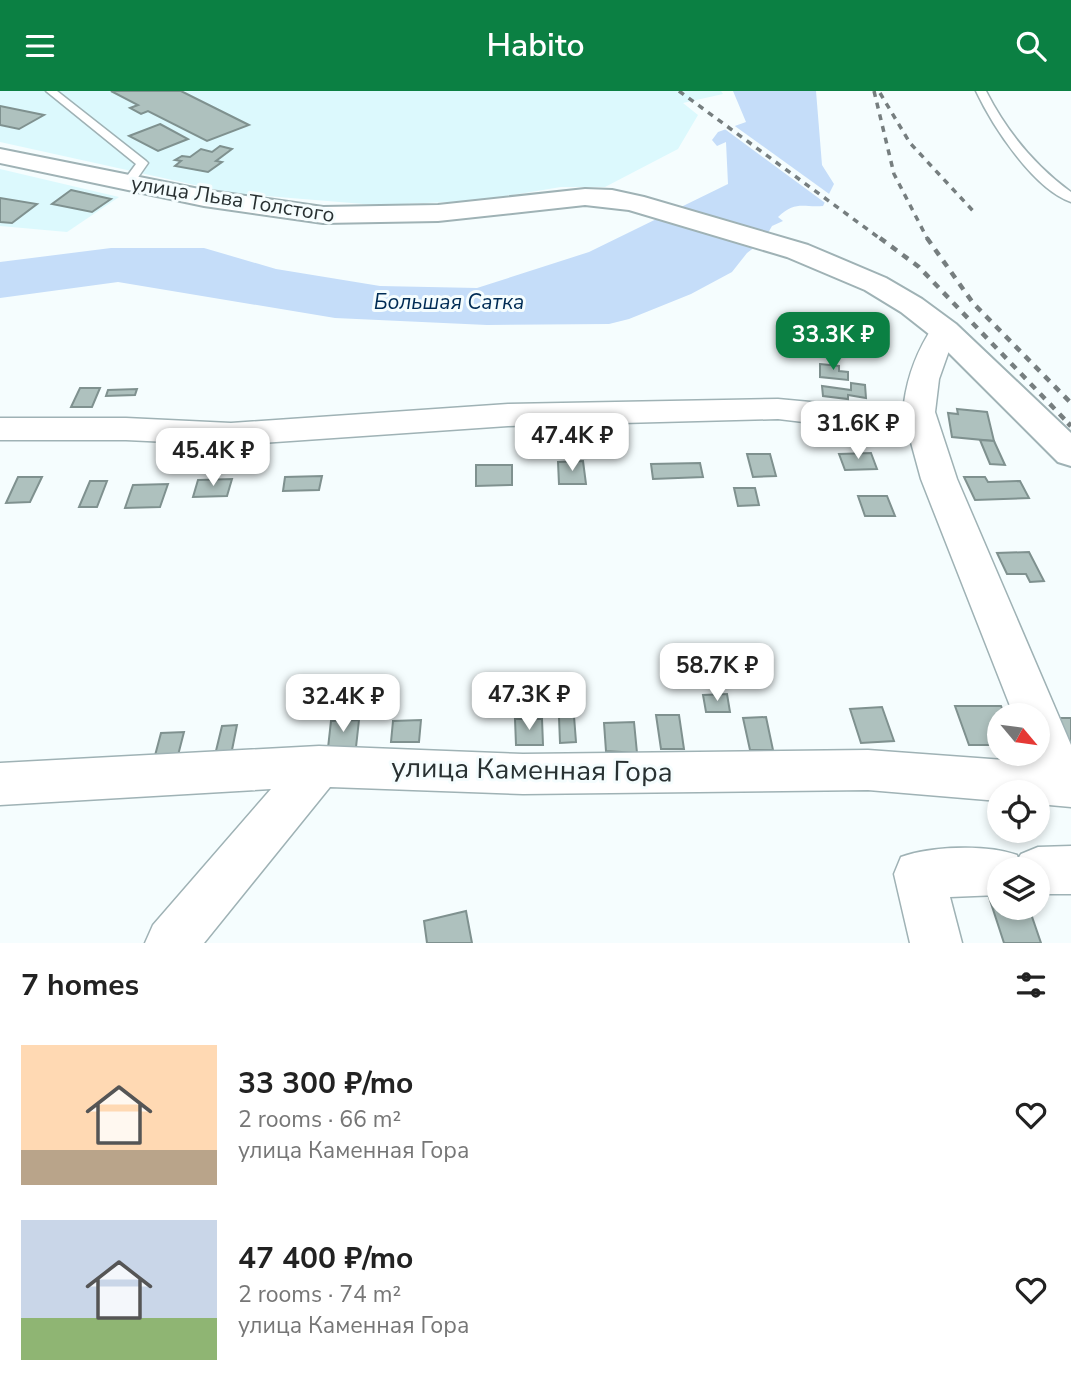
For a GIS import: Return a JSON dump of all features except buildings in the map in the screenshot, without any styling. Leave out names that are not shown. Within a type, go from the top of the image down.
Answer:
[{"type":"street","name":"улица Льва Толстого","points":[[0,156],[204,198],[324,215],[438,213],[585,197],[612,198],[635,203],[822,259],[877,284],[946,331],[1071,454]]},
{"type":"street","name":"улица Каменная Гора","points":[[946,331],[936,345],[923,379],[919,412],[939,479],[1031,703]]},
{"type":"street","points":[[0,429],[100,429],[231,434],[508,415],[778,409],[854,417],[919,412]]},
{"type":"street","name":"улица Каменная Гора","points":[[0,784],[319,766],[523,774],[868,769],[1068,786],[1050,747]]},
{"type":"street","points":[[171,943],[319,766]]},
{"type":"street","points":[[1050,870],[1071,870]]},
{"type":"street","points":[[936,943],[919,874],[987,872]]},
{"type":"lane","points":[[51,91],[142,163],[128,183]]},
{"type":"lane","points":[[981,91],[996,121],[1026,161],[1071,198]]},
{"type":"shaded area","points":[[0,91],[721,91],[723,94],[683,103],[698,115],[678,149],[605,187],[561,187],[475,201],[376,205],[231,193],[0,142]]},
{"type":"shaded area","points":[[0,169],[119,197],[67,232],[0,226]]},
{"type":"water","name":"Большая Сатка","points":[[733,91],[816,91],[822,165],[834,184],[823,206],[790,208],[778,217],[783,221],[772,226],[764,240],[747,253],[732,272],[691,294],[629,319],[609,324],[487,325],[335,318],[118,282],[0,298],[0,262],[111,248],[204,248],[276,269],[380,286],[477,288],[589,252],[728,184],[726,142],[717,146],[712,140],[718,132],[746,122]]},
{"type":"pier","points":[[732,124],[832,196],[828,205],[722,127]]},
{"type":"railway","points":[[679,91],[882,240]]},
{"type":"railway","points":[[874,91],[894,174],[928,240]]},
{"type":"railway","points":[[880,93],[910,143],[975,213]]},
{"type":"railway","points":[[880,238],[919,267],[1070,425]]},
{"type":"railway","points":[[927,238],[973,303],[1071,403]]}]
